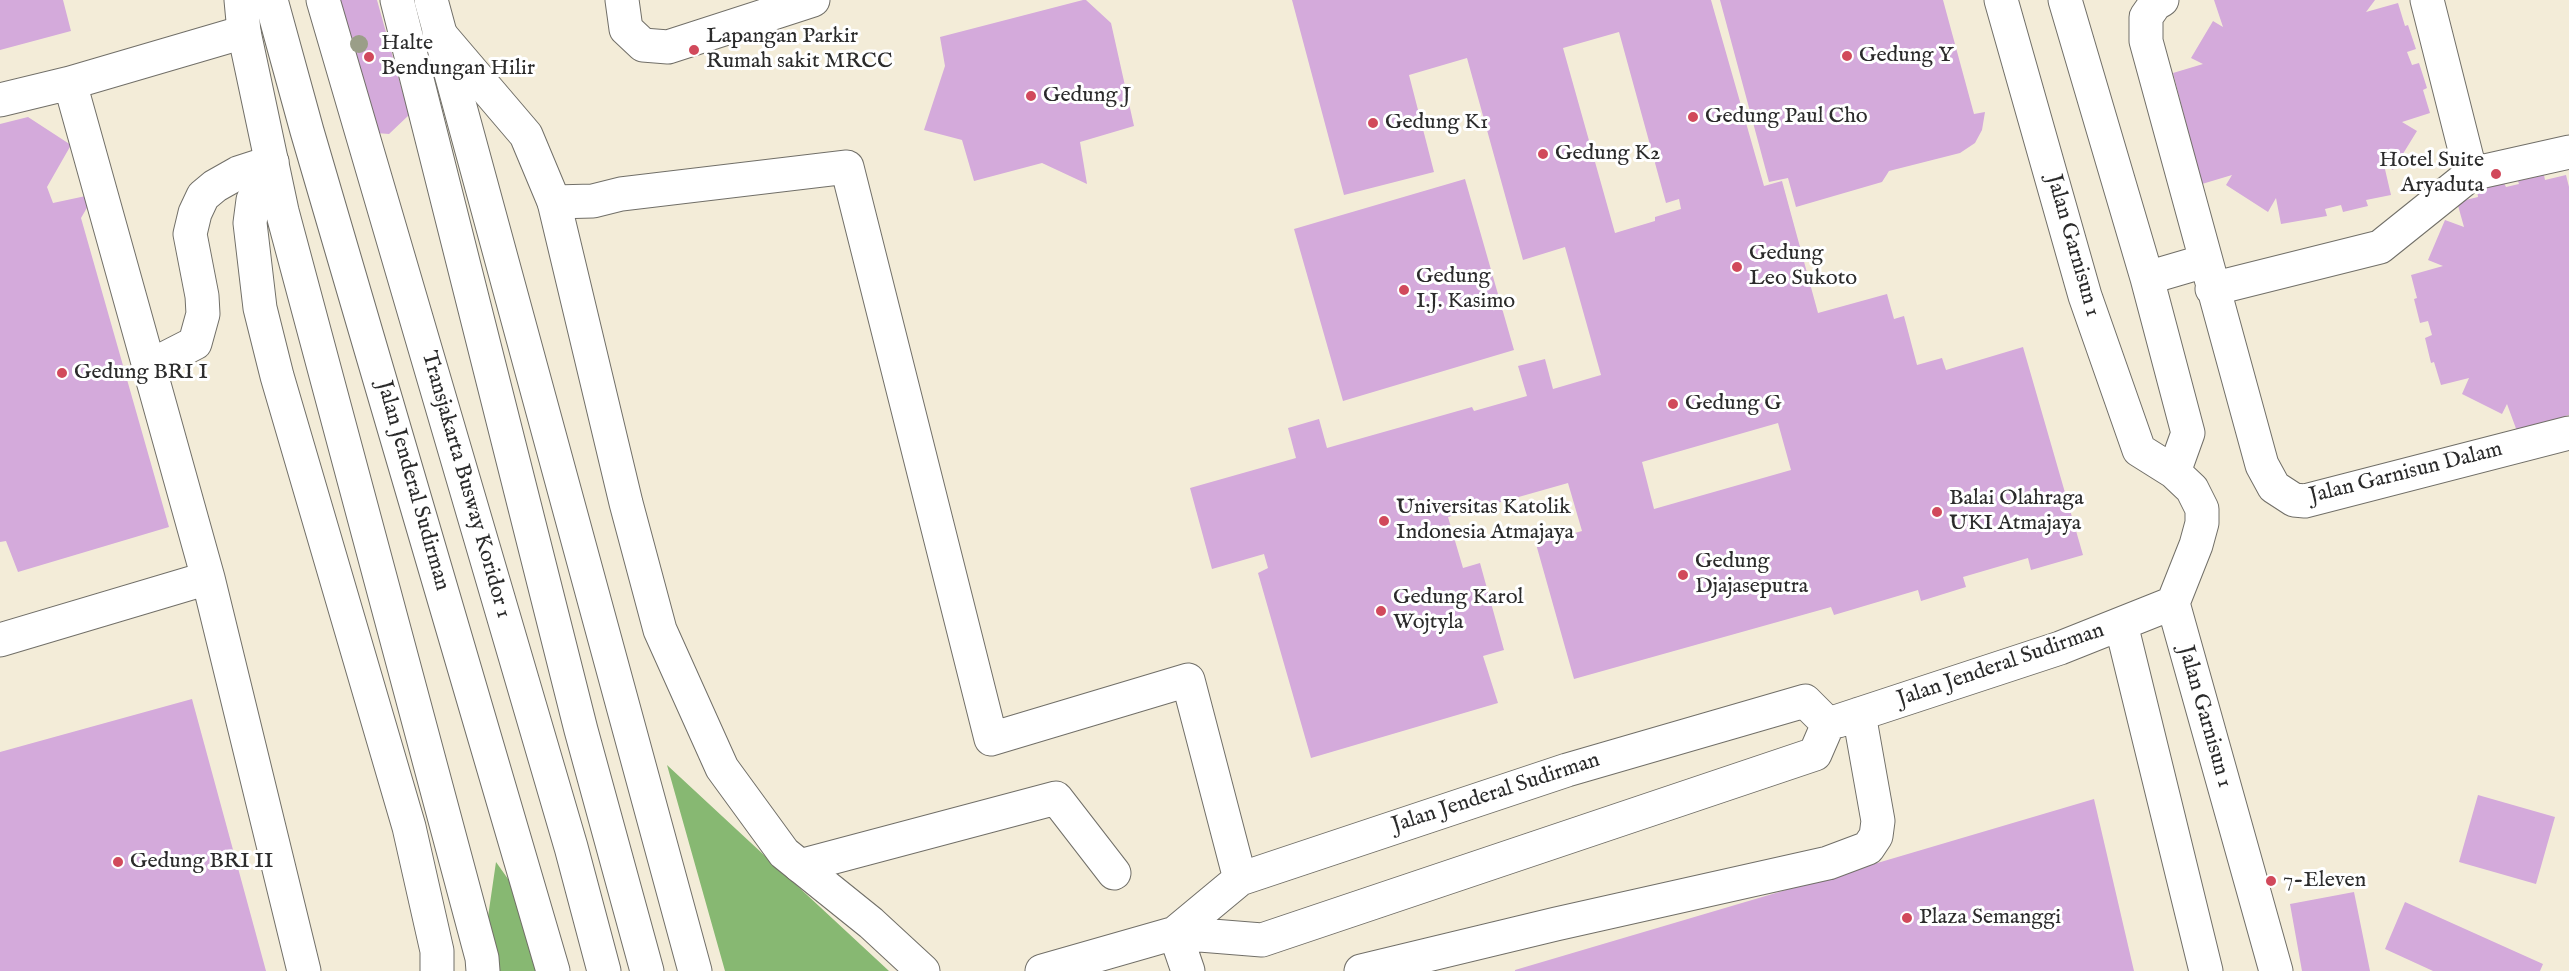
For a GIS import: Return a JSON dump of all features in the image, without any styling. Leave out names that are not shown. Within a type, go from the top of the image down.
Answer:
[{"type":"main road","name":"Jalan Jenderal Sudirman","points":[[271,0],[307,131],[553,971]]},
{"type":"main road","name":"Transjakarta Busway Koridor 1","points":[[323,0],[564,824],[604,971]]},
{"type":"main road","points":[[397,0],[581,730],[647,971]]},
{"type":"main road","points":[[430,0],[695,971]]},
{"type":"main road","points":[[622,0],[626,29],[643,45],[668,47],[813,0]]},
{"type":"main road","name":"Jalan Garnisun 1","points":[[2001,0],[2085,296],[2139,450],[2174,472],[2197,497],[2202,509],[2202,523],[2196,545],[2173,603],[2276,971]]},
{"type":"main road","points":[[2065,0],[2147,278],[2188,433],[2174,472]]},
{"type":"main road","name":"Jalan Garnisun Dalam","points":[[2162,0],[2155,4],[2146,17],[2146,41],[2262,465],[2274,487],[2294,500],[2305,501],[2569,433]]},
{"type":"main road","points":[[2427,0],[2470,174]]},
{"type":"main road","points":[[0,100],[70,83],[242,16],[282,211],[479,946],[483,971]]},
{"type":"main road","points":[[440,33],[526,135],[554,202],[626,503],[660,630],[723,768],[784,853],[871,923],[923,971]]},
{"type":"main road","points":[[70,83],[208,578],[304,971]]},
{"type":"main road","points":[[2147,278],[2209,275],[2380,247],[2470,174],[2569,152]]},
{"type":"main road","points":[[150,366],[195,343],[203,314],[202,296],[190,234],[195,213],[204,196],[215,186],[238,173],[272,162]]},
{"type":"main road","points":[[272,162],[253,200],[250,223],[260,308],[277,376],[409,827],[437,951],[437,971]]},
{"type":"main road","points":[[554,202],[593,201],[621,194],[847,167],[991,739],[1188,680],[1240,879]]},
{"type":"main road","points":[[0,640],[208,578]]},
{"type":"main road","name":"Jalan Jenderal Sudirman","points":[[1827,724],[2060,648],[2173,603]]},
{"type":"main road","points":[[2121,624],[2206,971]]},
{"type":"main road","name":"Jalan Jenderal Sudirman","points":[[1175,933],[1240,879],[1567,770],[1805,702],[1827,724]]},
{"type":"main road","points":[[1361,971],[1556,924],[1828,863],[1870,856],[1878,821],[1859,714]]},
{"type":"main road","name":"Jalan Jenderal Sudirman","points":[[1042,971],[1175,933],[1262,940],[1815,754],[1827,724]]},
{"type":"main road","points":[[800,866],[1056,798],[1113,873]]},
{"type":"main road","points":[[1175,933],[1188,971]]},
{"type":"green space","points":[[667,765],[889,971],[725,971]]},
{"type":"green space","points":[[496,862],[540,924],[553,971],[483,971],[482,958]]},
{"type":"building","points":[[0,0],[63,0],[71,31],[0,50]]},
{"type":"building","name":"Halte Bendungan Hilir","points":[[329,0],[377,0],[409,115],[389,134],[364,132]]},
{"type":"building","name":"Gedung J","points":[[1086,0],[1111,23],[1134,126],[1080,142],[1087,184],[1042,163],[974,181],[962,140],[924,130],[945,66],[940,37]]},
{"type":"building","points":[[1292,0],[1711,0],[1764,186],[1782,181],[1818,313],[1887,294],[1894,319],[1904,316],[1917,365],[1942,358],[1946,370],[2023,347],[2083,555],[2031,570],[2028,558],[1963,577],[1966,587],[1921,601],[1918,590],[1834,615],[1831,607],[1574,679],[1536,544],[1582,531],[1568,483],[1448,517],[1463,568],[1480,563],[1504,650],[1483,656],[1498,703],[1311,758],[1258,573],[1268,568],[1264,554],[1212,569],[1190,488],[1296,458],[1288,428],[1319,419],[1327,448],[1472,407],[1474,411],[1527,396],[1518,366],[1545,359],[1553,389],[1601,375],[1565,247],[1523,260],[1467,58],[1409,75],[1434,172],[1344,195]],"holes":[[[1619,32],[1666,203],[1679,199],[1681,209],[1655,217],[1655,221],[1615,233],[1563,48]],[[1778,423],[1791,470],[1654,509],[1642,462]]]},
{"type":"building","name":"Gedung Y","points":[[1720,0],[1943,0],[1974,114],[1985,112],[1982,130],[1975,143],[1960,153],[1889,171],[1882,182],[1796,207],[1788,178],[1769,182]]},
{"type":"building","points":[[2214,0],[2375,0],[2366,12],[2398,3],[2405,26],[2408,25],[2416,49],[2407,52],[2412,65],[2419,63],[2427,88],[2423,90],[2430,113],[2402,122],[2417,131],[2393,170],[2384,165],[2391,195],[2366,200],[2368,206],[2343,212],[2341,205],[2325,209],[2327,216],[2281,224],[2276,198],[2268,212],[2226,185],[2232,175],[2202,184],[2173,73],[2203,64],[2191,58],[2213,21],[2223,27]]},
{"type":"building","name":"Gedung BRI I","points":[[28,117],[71,145],[47,187],[53,203],[95,194],[81,218],[169,527],[18,572],[6,541],[0,542],[0,124]]},
{"type":"building","points":[[2544,175],[2545,180],[2566,175],[2569,187],[2569,415],[2565,416],[2567,423],[2518,434],[2507,404],[2502,414],[2462,394],[2469,378],[2441,385],[2434,362],[2431,363],[2425,338],[2432,335],[2428,321],[2420,323],[2411,275],[2443,266],[2428,260],[2445,220],[2464,227],[2457,202],[2478,197],[2477,189],[2504,183],[2506,187],[2519,184],[2518,181]]},
{"type":"building","name":"Gedung I.J. Kasimo","points":[[1465,179],[1514,350],[1343,401],[1294,229]]},
{"type":"building","name":"Gedung BRI II","points":[[192,699],[266,971],[0,971],[0,752]]},
{"type":"building","points":[[2478,795],[2555,817],[2536,884],[2459,862]]},
{"type":"building","name":"Plaza Semanggi","points":[[2094,799],[2134,971],[1515,971],[1515,970]]},
{"type":"building","points":[[2354,892],[2370,971],[2302,971],[2290,904]]},
{"type":"building","points":[[2405,902],[2543,964],[2540,971],[2433,971],[2385,949]]},
{"type":"place","name":"Lapangan Parkir Rumah sakit MRCC","points":[[694,50]]},
{"type":"place","name":"Gedung Y","points":[[1847,56]]},
{"type":"place","name":"Halte Bendungan Hilir","points":[[369,57]]},
{"type":"place","name":"Gedung J","points":[[1031,96]]},
{"type":"place","name":"Gedung Paul Cho","points":[[1693,117]]},
{"type":"place","name":"Gedung K1","points":[[1373,123]]},
{"type":"place","name":"Gedung K2","points":[[1543,154]]},
{"type":"place","name":"Hotel Suite Aryaduta","points":[[2496,174]]},
{"type":"place","name":"Gedung Leo Sukoto","points":[[1737,267]]},
{"type":"place","name":"Gedung I.J. Kasimo","points":[[1404,290]]},
{"type":"place","name":"Gedung BRI I","points":[[62,373]]},
{"type":"place","name":"Gedung G","points":[[1673,404]]},
{"type":"place","name":"Balai Olahraga UKI Atmajaya","points":[[1937,512]]},
{"type":"place","name":"Universitas Katolik Indonesia Atmajaya","points":[[1384,521]]},
{"type":"place","name":"Gedung Djajaseputra","points":[[1683,575]]},
{"type":"place","name":"Gedung Karol Wojtyla","points":[[1381,611]]},
{"type":"place","name":"Gedung BRI II","points":[[118,862]]},
{"type":"place","name":"7-Eleven","points":[[2271,881]]},
{"type":"place","name":"Plaza Semanggi","points":[[1907,918]]}]
